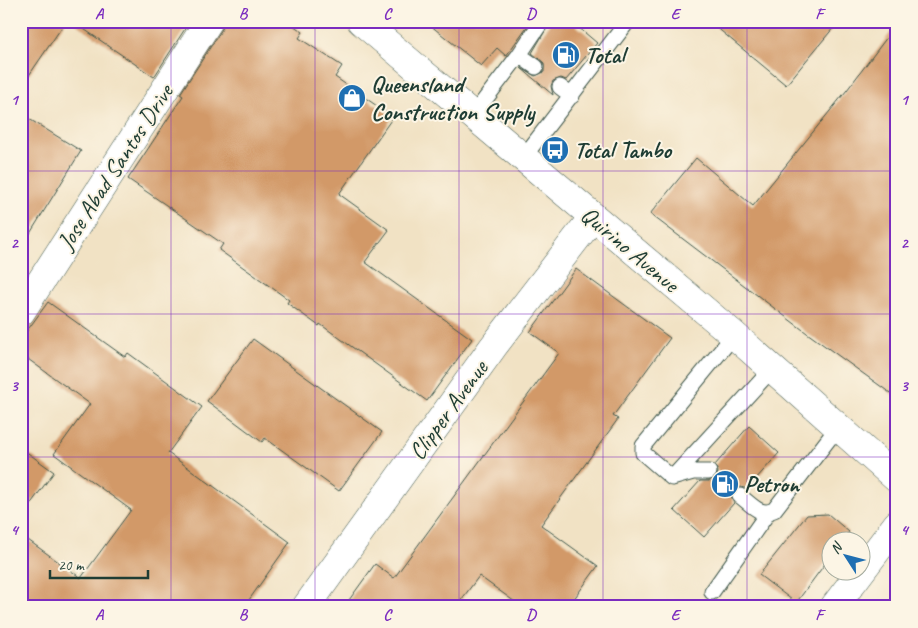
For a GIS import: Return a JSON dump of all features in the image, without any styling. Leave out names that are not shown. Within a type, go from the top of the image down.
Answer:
[{"type":"street","name":"Jose Abad Santos Drive","points":[[21,312],[209,21]]},
{"type":"street","name":"Quirino Avenue","points":[[361,21],[734,335],[897,479]]},
{"type":"street","name":"Clipper Avenue","points":[[306,607],[493,347],[593,217]]},
{"type":"street","points":[[834,607],[897,524]]},
{"type":"lane","points":[[473,115],[519,55],[542,21]]},
{"type":"lane","points":[[522,158],[566,91],[628,21]]},
{"type":"lane","points":[[519,55],[536,67]]},
{"type":"lane","points":[[672,478],[642,453],[643,446],[734,335]]},
{"type":"lane","points":[[672,478],[772,369]]},
{"type":"lane","points":[[712,592],[767,514],[774,510],[838,427]]},
{"type":"lane","points":[[672,478],[693,472],[709,472]]},
{"type":"lane","points":[[740,496],[761,512],[767,514]]},
{"type":"building","points":[[21,21],[66,21],[21,87]]},
{"type":"building","points":[[72,21],[190,21],[154,77]]},
{"type":"building","points":[[225,21],[287,21],[303,32],[299,38],[342,66],[335,77],[393,117],[339,194],[389,230],[365,262],[472,339],[427,401],[320,324],[319,326],[287,303],[289,300],[219,250],[223,244],[128,179],[183,96],[180,94],[222,29]]},
{"type":"building","points":[[425,21],[531,21],[506,56],[497,48],[481,66]]},
{"type":"building","name":"Total","points":[[551,21],[571,21],[597,43],[566,80],[561,78],[553,81],[551,86],[553,95],[521,68],[535,76],[544,72],[544,63],[532,53]]},
{"type":"building","points":[[709,21],[839,21],[786,85]]},
{"type":"building","points":[[897,24],[897,398],[807,333],[650,214],[696,158],[753,206],[847,90]]},
{"type":"building","points":[[21,114],[81,151],[21,248]]},
{"type":"building","points":[[576,269],[670,338],[613,416],[618,419],[541,525],[598,566],[568,607],[522,607],[479,576],[456,607],[344,607],[375,564],[394,578],[559,353],[530,332]]},
{"type":"building","points":[[48,302],[125,357],[128,353],[202,407],[168,453],[290,542],[244,607],[21,607],[21,535],[81,578],[131,510],[54,454],[90,404],[21,354],[21,339]]},
{"type":"building","points":[[253,339],[382,432],[339,491],[265,438],[262,442],[207,401]]},
{"type":"building","name":"Petron","points":[[749,426],[779,453],[747,489],[741,487],[733,490],[731,495],[734,503],[704,537],[674,510],[700,481],[709,481],[717,477],[718,472],[715,465]]},
{"type":"building","points":[[21,448],[54,472],[21,517]]},
{"type":"building","points":[[828,514],[847,530],[820,530],[820,571],[796,603],[759,575],[807,515]]},
{"type":"place","name":"Total","points":[[566,55]]},
{"type":"place","name":"Queensland Construction Supply","points":[[352,98]]},
{"type":"place","name":"Total Tambo","points":[[555,150]]},
{"type":"place","name":"Petron","points":[[725,484]]}]
